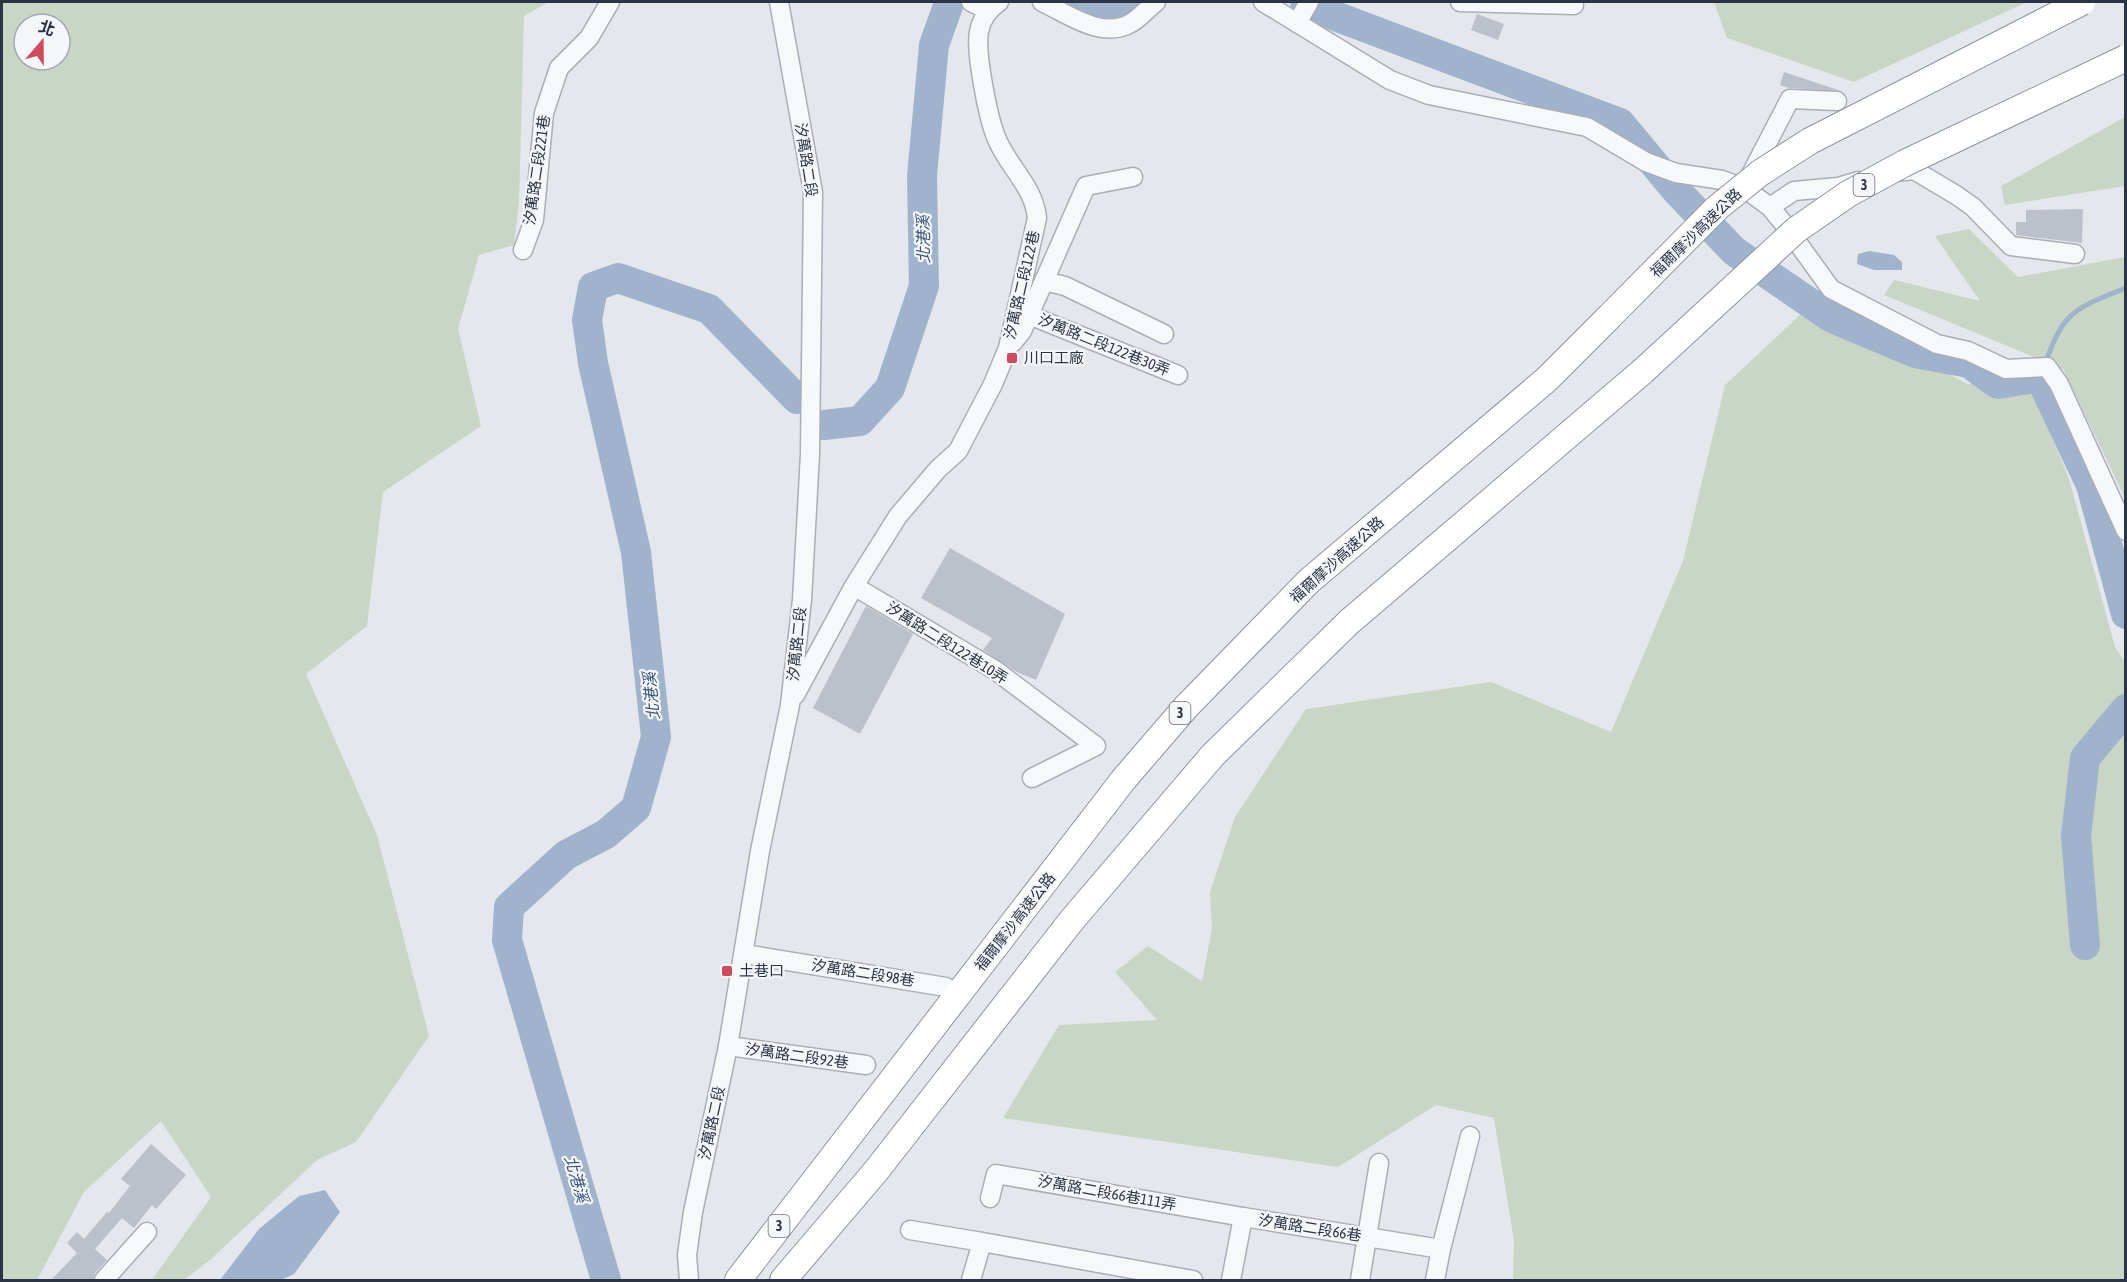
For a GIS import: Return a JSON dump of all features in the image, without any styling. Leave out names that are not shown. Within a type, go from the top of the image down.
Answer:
[{"type":"highway","name":"福爾摩沙高速公路","points":[[738,1281],[1124,779],[1186,707],[1309,581],[1546,380],[1717,208],[1760,173],[1810,141],[2082,2]]},
{"type":"highway","name":"3","points":[[783,1281],[854,1196],[1072,920],[1213,755],[1349,622],[1643,371],[1796,230],[1848,194],[1905,163],[2126,58]]},
{"type":"street","name":"汐萬路二段221巷","points":[[523,250],[534,220],[544,113],[559,68],[589,38],[610,2]]},
{"type":"street","name":"汐萬路二段","points":[[689,1281],[687,1256],[693,1212],[728,1046],[745,954],[760,851],[790,705],[802,600],[810,454],[813,192],[779,2]]},
{"type":"street","points":[[970,2],[993,6]]},
{"type":"street","points":[[1042,2],[1092,26],[1113,30],[1131,23],[1156,2]]},
{"type":"street","points":[[1263,2],[1390,80],[1429,95],[1587,127],[1646,162],[1676,173],[1722,180],[1744,188],[1770,207],[1831,289],[1937,345],[1968,351],[2006,369],[2047,367],[2059,384],[2126,531]]},
{"type":"street","points":[[1298,23],[1309,2]]},
{"type":"street","points":[[1460,2],[1574,5]]},
{"type":"street","name":"汐萬路二段122巷","points":[[790,705],[854,586],[898,516],[938,469],[958,451],[993,384],[1008,348],[1037,218],[1036,203],[995,136],[982,75],[979,32],[993,6]]},
{"type":"street","points":[[1744,188],[1790,99],[1837,101]]},
{"type":"street","points":[[1770,207],[1794,191],[1838,187],[1898,171],[1914,170],[1973,207],[2011,246],[2075,254]]},
{"type":"street","points":[[1008,348],[1022,331],[1086,186],[1133,177]]},
{"type":"street","points":[[1044,281],[1065,286],[1164,334]]},
{"type":"street","name":"汐萬路二段122巷30弄","points":[[1029,315],[1178,375]]},
{"type":"street","name":"汐萬路二段122巷10弄","points":[[854,586],[995,670],[1096,746],[1032,778]]},
{"type":"street","name":"汐萬路二段98巷","points":[[745,954],[946,987]]},
{"type":"street","name":"汐萬路二段92巷","points":[[728,1046],[866,1065]]},
{"type":"street","points":[[1436,1281],[1441,1249],[1470,1136]]},
{"type":"street","points":[[1360,1281],[1379,1163]]},
{"type":"street","name":"汐萬路二段66巷111弄","points":[[990,1198],[996,1174],[1242,1217]]},
{"type":"street","name":"汐萬路二段66巷","points":[[1231,1281],[1242,1217],[1441,1249]]},
{"type":"street","points":[[910,1230],[1193,1281]]},
{"type":"street","points":[[104,1281],[147,1232]]},
{"type":"street","points":[[971,1281],[982,1242]]},
{"type":"green space","points":[[2,2],[549,2],[524,16],[519,203],[514,245],[479,255],[458,329],[481,426],[383,492],[367,626],[306,674],[377,835],[429,1036],[356,1142],[317,1160],[210,1260],[184,1280],[152,1280],[211,1197],[161,1121],[84,1192],[37,1280],[2,1280]]},
{"type":"green space","points":[[1714,2],[2027,2],[1854,82],[1727,38]]},
{"type":"green space","points":[[2125,117],[2125,186],[2005,205],[2001,186]]},
{"type":"green space","points":[[1969,229],[2018,277],[2125,257],[2125,498],[2063,369],[1884,295],[1894,280],[1980,301],[1935,236]]},
{"type":"green space","points":[[1816,300],[1967,384],[2028,378],[2069,479],[2115,647],[2125,662],[2125,1280],[1513,1280],[1514,1241],[1494,1118],[1436,1105],[1338,1167],[1003,1118],[1059,1025],[1157,1020],[1115,972],[1148,946],[1202,981],[1212,929],[1210,892],[1235,817],[1306,709],[1491,682],[1611,732],[1683,561],[1725,385]]},
{"type":"water","points":[[1869,251],[1894,255],[1902,262],[1902,270],[1874,270],[1857,264],[1858,254]]},
{"type":"water","points":[[325,1190],[340,1212],[294,1274],[281,1280],[220,1280],[259,1229],[299,1196]]},
{"type":"building","points":[[1477,14],[1504,24],[1498,40],[1471,30]]},
{"type":"building","points":[[1784,72],[1841,91],[1789,88],[1780,85]]},
{"type":"building","points":[[2083,209],[2082,243],[2016,235],[2016,222],[2026,222],[2026,210]]},
{"type":"building","points":[[950,548],[1065,614],[1036,680],[1015,671],[983,650],[992,638],[921,598]]},
{"type":"building","points":[[866,606],[913,634],[860,734],[813,708]]},
{"type":"building","points":[[151,1144],[186,1175],[156,1209],[152,1205],[134,1228],[122,1218],[95,1249],[107,1260],[95,1273],[93,1281],[50,1281],[77,1253],[67,1243],[77,1232],[84,1239],[107,1212],[109,1213],[130,1186],[121,1179]]},
{"type":"waterway","points":[[1083,2],[1090,7],[1126,7],[1130,2]]},
{"type":"waterway","points":[[1305,2],[1319,10],[1620,123],[1675,189],[1734,251],[1832,318],[1915,353],[1969,363],[1998,384],[2040,377],[2091,485],[2126,614]]},
{"type":"waterway","name":"北港溪","points":[[824,425],[860,421],[890,388],[924,286],[922,176],[934,45],[948,6]]},
{"type":"waterway","name":"北港溪","points":[[606,1280],[507,940],[509,907],[566,855],[606,834],[636,808],[656,737],[636,552],[593,363],[587,320],[593,287],[618,278],[709,309],[797,399]]},
{"type":"waterway","points":[[2040,377],[2054,340],[2068,318],[2090,303],[2126,288]]},
{"type":"waterway","points":[[2085,945],[2076,836],[2085,758],[2126,709]]},
{"type":"place","name":"川口工廠","points":[[1012,358]]},
{"type":"place","name":"土巷口","points":[[727,971]]}]
